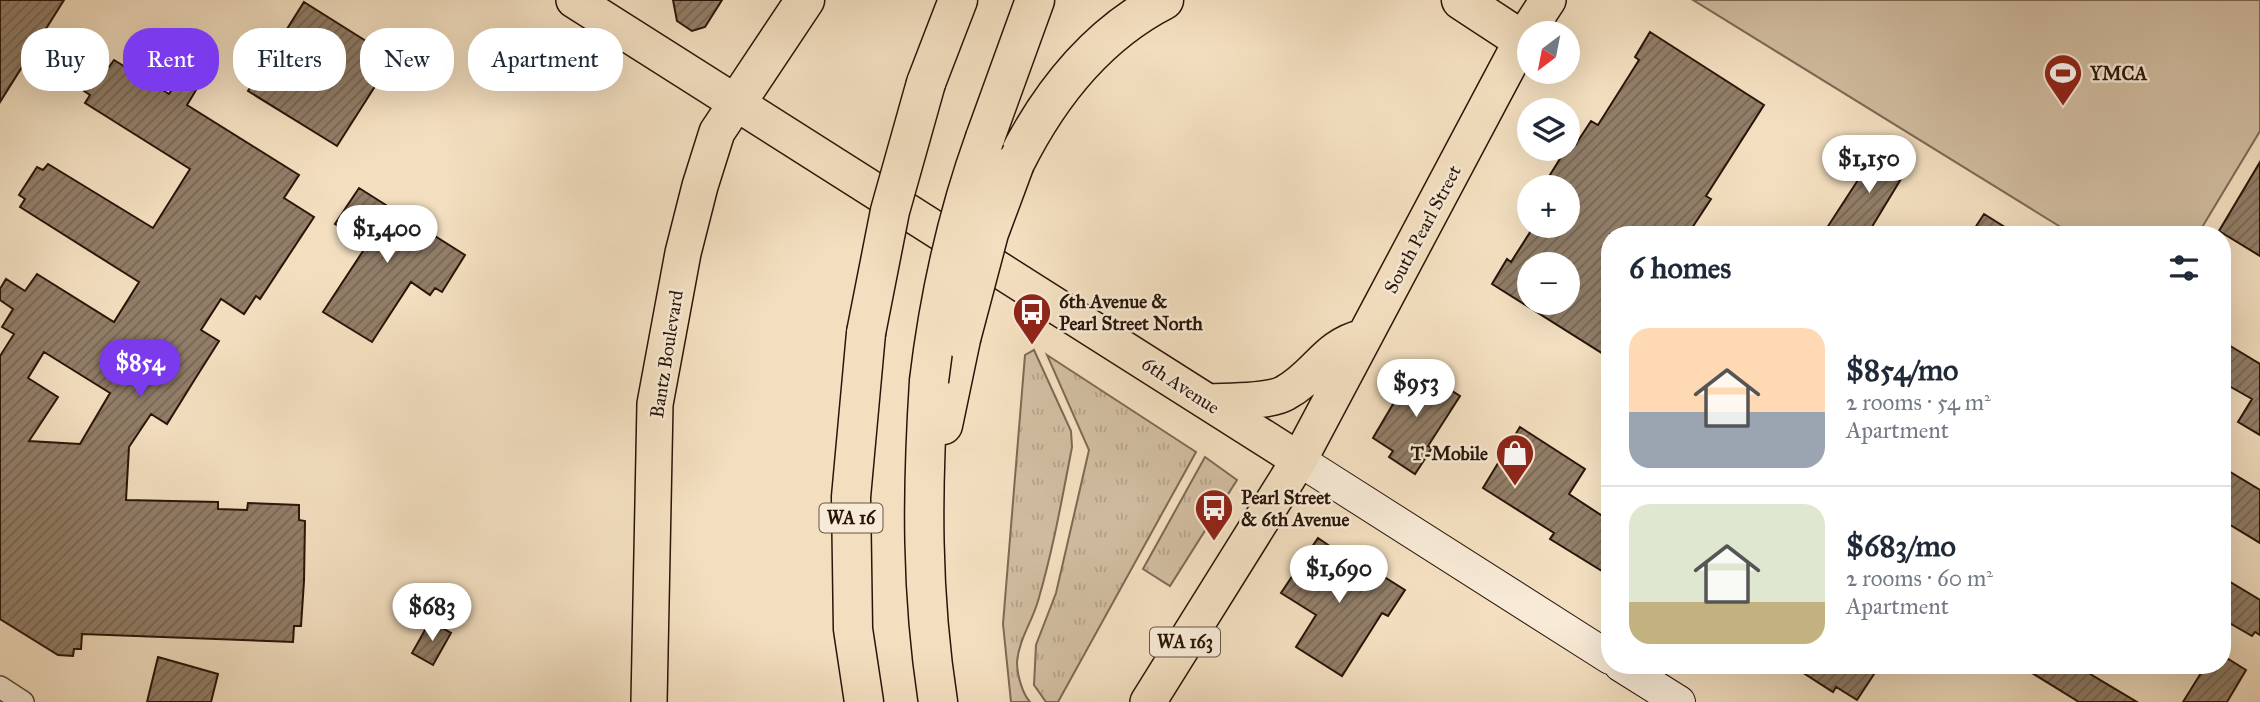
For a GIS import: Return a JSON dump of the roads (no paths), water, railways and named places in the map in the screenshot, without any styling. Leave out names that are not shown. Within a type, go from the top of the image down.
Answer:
[{"type":"highway","points":[[737,102],[805,0]]},
{"type":"highway","name":"WA 16","points":[[864,702],[853,629],[851,497],[866,333],[890,211],[926,83],[958,0]]},
{"type":"highway","points":[[938,702],[925,595],[922,526],[929,381],[942,283],[958,219],[1035,0]]},
{"type":"highway","points":[[922,526],[961,340],[989,233],[1016,163],[1032,129],[1066,80],[1124,25],[1164,0]]},
{"type":"highway","points":[[1461,0],[1517,37]]},
{"type":"main road","name":"6th Avenue","points":[[574,0],[1601,652]]},
{"type":"main road","name":"South Pearl Street","points":[[1534,21],[1548,0]]},
{"type":"main road","name":"South Pearl Street","points":[[1299,460],[1517,49]]},
{"type":"main road","name":"Bantz Boulevard","points":[[649,702],[655,404],[683,253],[700,186],[717,132],[737,102]]},
{"type":"main road","points":[[1209,402],[1282,395],[1304,381],[1336,348],[1345,342],[1364,337]]},
{"type":"main road","name":"WA 163","points":[[1148,702],[1299,460]]},
{"type":"main road","points":[[1634,674],[1679,702]]},
{"type":"street","points":[[0,687],[23,702]]},
{"type":"place","name":"YMCA","points":[[2063,107]]},
{"type":"place","name":"6th Avenue & Pearl Street North","points":[[1032,346]]},
{"type":"place","name":"T-Mobile","points":[[1515,487]]},
{"type":"place","name":"Pearl Street & 6th Avenue","points":[[1214,542]]}]
